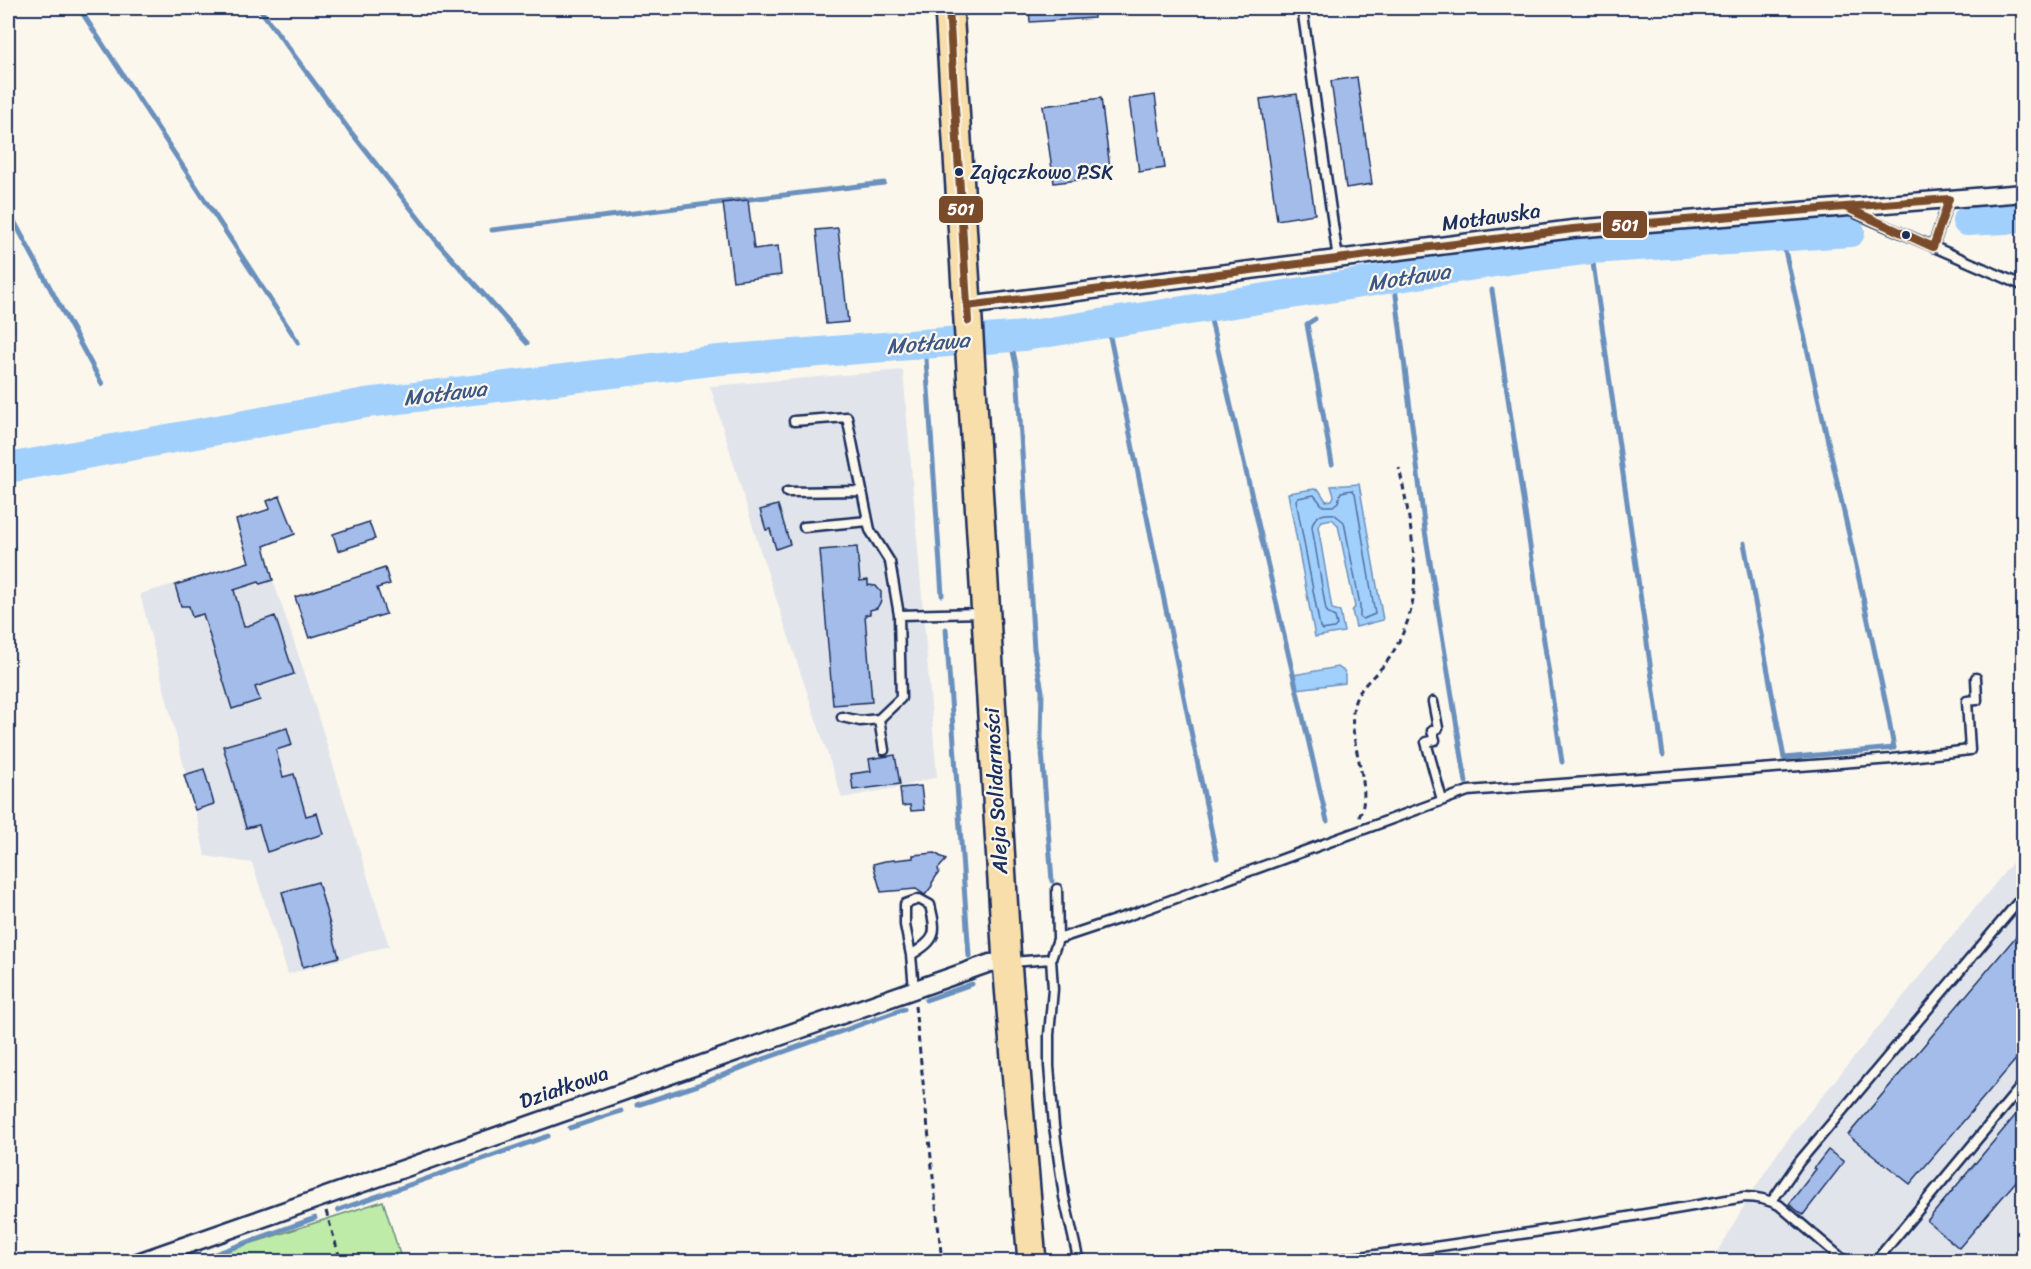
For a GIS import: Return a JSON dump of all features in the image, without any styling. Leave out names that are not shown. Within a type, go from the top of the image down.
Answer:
[{"type":"main road","name":"Aleja Solidarności","points":[[949,8],[1007,962],[1032,1262]]},
{"type":"street","name":"Motławska","points":[[967,313],[1573,229],[2024,193]]},
{"type":"street","name":"Działkowa","points":[[138,1262],[990,963],[1007,962]]},
{"type":"lane","points":[[1302,8],[1338,260]]},
{"type":"lane","points":[[1933,247],[1949,199]]},
{"type":"lane","points":[[1844,207],[2024,286]]},
{"type":"lane","points":[[794,421],[847,417],[870,530],[890,562],[899,615],[902,698],[879,719],[860,721],[842,717]]},
{"type":"lane","points":[[787,492],[862,491]]},
{"type":"lane","points":[[804,527],[868,521]]},
{"type":"lane","points":[[899,615],[986,613]]},
{"type":"lane","points":[[1058,939],[1130,915],[1468,791],[1881,760],[1970,750],[1967,701],[1977,700],[1976,678]]},
{"type":"lane","points":[[1433,702],[1438,728],[1432,731],[1435,740],[1426,742],[1442,800]]},
{"type":"lane","points":[[879,719],[884,750]]},
{"type":"lane","points":[[1057,889],[1058,939],[1051,959],[1053,989],[1049,1046],[1054,1126],[1064,1197],[1079,1262]]},
{"type":"lane","points":[[1772,1201],[1799,1162],[2024,896]]},
{"type":"lane","points":[[911,955],[933,939],[935,927],[930,905],[919,899],[905,904],[905,925],[911,955],[914,990]]},
{"type":"lane","points":[[1007,962],[1051,959]]},
{"type":"lane","points":[[1875,1262],[2024,1083]]},
{"type":"lane","points":[[1319,1262],[1598,1223],[1744,1197],[1758,1197],[1772,1201],[1846,1262]]},
{"type":"path","points":[[1346,836],[1362,810],[1365,789],[1354,741],[1352,721],[1354,702],[1390,658],[1406,625],[1414,599],[1411,540],[1399,468]]},
{"type":"path","points":[[914,990],[942,1262]]},
{"type":"path","points":[[329,1218],[341,1262]]},
{"type":"shaded area","points":[[903,370],[937,777],[896,788],[842,798],[760,550],[710,386]]},
{"type":"shaded area","points":[[250,562],[257,585],[273,580],[306,677],[389,946],[288,974],[252,863],[205,856],[140,594]]},
{"type":"shaded area","points":[[2023,855],[2023,1261],[1711,1262],[1779,1151],[2011,864]]},
{"type":"green space","points":[[383,1201],[402,1261],[196,1261]]},
{"type":"water","points":[[1359,484],[1383,620],[1356,627],[1352,611],[1355,607],[1338,525],[1332,519],[1322,521],[1318,526],[1332,609],[1340,611],[1344,632],[1315,637],[1288,493],[1319,490],[1326,501],[1332,500],[1334,496],[1331,486]]},
{"type":"water","points":[[1338,667],[1345,672],[1345,683],[1297,689],[1293,675]]},
{"type":"building","points":[[1029,8],[1093,8],[1094,18],[1030,22]]},
{"type":"building","points":[[1357,77],[1372,184],[1346,188],[1331,81]]},
{"type":"building","points":[[1297,94],[1315,214],[1277,220],[1260,99]]},
{"type":"building","points":[[1155,95],[1165,168],[1139,172],[1129,99]]},
{"type":"building","points":[[1101,98],[1111,176],[1054,183],[1043,106]]},
{"type":"building","points":[[748,200],[754,249],[778,246],[781,275],[733,281],[723,203]]},
{"type":"building","points":[[838,228],[848,322],[826,324],[816,230]]},
{"type":"building","points":[[280,496],[295,534],[264,546],[273,580],[234,590],[244,627],[275,616],[294,674],[255,687],[260,700],[232,709],[203,614],[192,617],[189,606],[181,606],[175,585],[249,562],[236,520],[270,509],[267,501]]},
{"type":"building","points":[[778,505],[790,544],[776,549],[770,529],[766,530],[760,510]]},
{"type":"building","points":[[369,522],[375,539],[338,551],[333,534]]},
{"type":"building","points":[[857,547],[860,581],[868,580],[868,585],[876,586],[881,592],[881,601],[877,608],[865,615],[872,702],[833,705],[820,550]]},
{"type":"building","points":[[385,568],[390,584],[377,588],[386,614],[309,638],[295,597]]},
{"type":"building","points":[[287,728],[292,745],[276,750],[283,777],[294,774],[306,816],[317,813],[323,834],[267,852],[259,825],[246,828],[223,746]]},
{"type":"building","points":[[895,755],[900,784],[853,790],[851,774],[871,771],[869,759]]},
{"type":"building","points":[[204,769],[214,804],[195,810],[184,775]]},
{"type":"building","points":[[921,786],[924,810],[911,811],[910,805],[902,806],[900,788]]},
{"type":"building","points":[[935,853],[946,860],[938,869],[939,872],[932,886],[925,895],[916,889],[881,892],[873,864],[913,858],[913,855]]},
{"type":"building","points":[[318,882],[339,957],[303,967],[282,892]]},
{"type":"building","points":[[2024,927],[2024,1050],[1910,1184],[1848,1135]]},
{"type":"building","points":[[2024,1105],[2024,1172],[1959,1248],[1927,1221]]},
{"type":"building","points":[[1828,1150],[1844,1162],[1803,1215],[1789,1204]]},
{"type":"waterway","points":[[79,8],[298,342]]},
{"type":"waterway","points":[[259,8],[347,127],[438,243],[527,343]]},
{"type":"waterway","points":[[492,230],[884,183]]},
{"type":"waterway","points":[[8,210],[102,384]]},
{"type":"waterway","name":"Motława","points":[[1967,221],[2024,218]]},
{"type":"waterway","name":"Motława","points":[[8,468],[366,403],[719,360],[1024,336],[1520,258],[1591,249],[1850,232]]},
{"type":"waterway","points":[[1744,543],[1784,758],[1894,748],[1861,588],[1782,237]]},
{"type":"waterway","points":[[1591,249],[1663,755]]},
{"type":"waterway","points":[[1394,279],[1425,531],[1466,782]]},
{"type":"waterway","points":[[1492,290],[1562,762]]},
{"type":"waterway","points":[[1208,307],[1327,821]]},
{"type":"waterway","points":[[1315,319],[1307,324],[1332,464]]},
{"type":"waterway","points":[[1107,322],[1217,858]]},
{"type":"waterway","points":[[1010,337],[1017,370],[1034,649],[1042,691],[1041,738],[1052,881]]},
{"type":"waterway","points":[[925,344],[942,595]]},
{"type":"waterway","points":[[946,629],[969,956]]},
{"type":"waterway","points":[[926,1000],[972,984]]},
{"type":"waterway","points":[[637,1105],[698,1085],[904,1009]]},
{"type":"waterway","points":[[570,1128],[621,1111]]},
{"type":"waterway","points":[[338,1210],[548,1136]]},
{"type":"waterway","points":[[193,1262],[315,1218]]},
{"type":"transit line","name":"501","points":[[949,8],[968,321]]},
{"type":"transit line","name":"501","points":[[1949,199],[1933,247],[1845,207],[1949,199]]},
{"type":"transit line","name":"501","points":[[967,306],[1573,229],[1845,207]]},
{"type":"place","name":"Zajączkowo PSK","points":[[959,172]]}]
